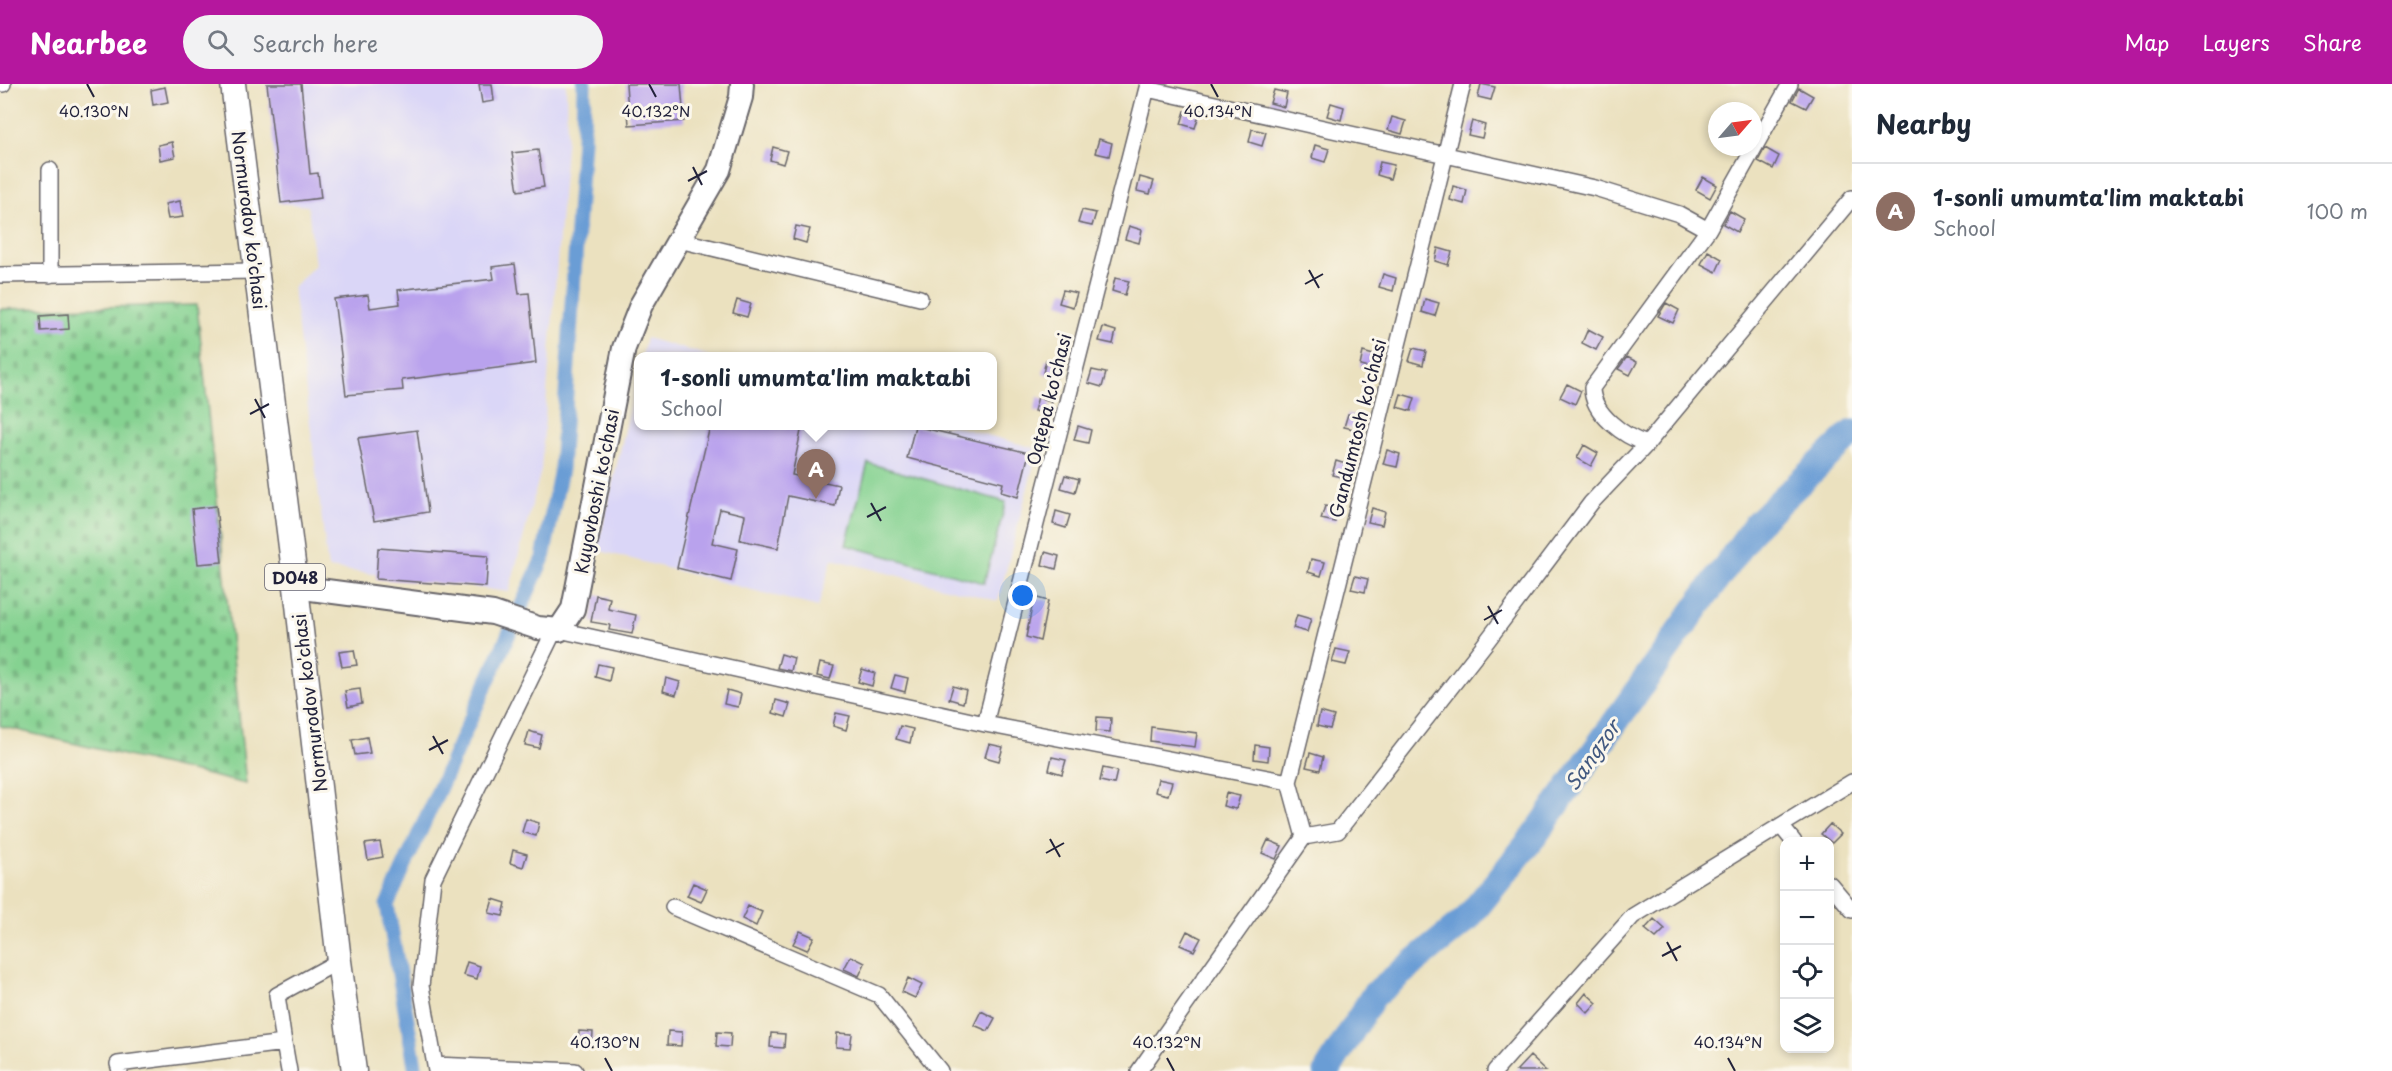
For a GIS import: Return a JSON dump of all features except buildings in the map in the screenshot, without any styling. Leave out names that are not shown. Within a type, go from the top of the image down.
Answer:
[{"type":"main road","name":"Normurodov ko'chasi","points":[[233,84],[354,1071]]},
{"type":"main road","name":"Kuyovboshi ko'chasi","points":[[551,629],[573,609],[624,348],[641,305],[719,170],[741,97],[742,84]]},
{"type":"main road","points":[[296,587],[493,613],[551,629]]},
{"type":"street","name":"Gandumtosh ko'chasi","points":[[1289,782],[1463,84]]},
{"type":"street","points":[[1647,444],[1630,439],[1596,406],[1592,388],[1708,230],[1790,84]]},
{"type":"street","points":[[1148,86],[1595,188],[1679,214],[1708,230]]},
{"type":"street","name":"Oqtepa ko'chasi","points":[[985,724],[1148,86]]},
{"type":"street","points":[[50,170],[50,274]]},
{"type":"street","points":[[1139,1071],[1304,837],[1338,831],[1487,641],[1591,503],[1647,444],[1852,198]]},
{"type":"street","points":[[679,240],[920,298]]},
{"type":"street","points":[[0,275],[256,271]]},
{"type":"street","points":[[551,629],[985,724],[1289,782],[1304,837]]},
{"type":"street","name":"Kuyovboshi ko'chasi","points":[[435,1068],[421,986],[433,879],[551,629]]},
{"type":"street","points":[[1495,1071],[1633,916],[1852,782]]},
{"type":"street","points":[[1780,826],[1790,837]]},
{"type":"street","points":[[1834,889],[1852,910]]},
{"type":"street","points":[[674,907],[879,995],[940,1071]]},
{"type":"street","points":[[289,1071],[277,995],[339,961]]},
{"type":"street","points":[[120,1071],[118,1064],[284,1043]]},
{"type":"street","points":[[435,1068],[575,1071]]},
{"type":"shaded area","points":[[268,84],[566,84],[567,133],[541,470],[509,592],[328,568],[293,288],[315,265],[308,206],[278,203]]},
{"type":"shaded area","points":[[646,338],[696,352],[643,352]]},
{"type":"shaded area","points":[[634,391],[634,430],[969,430],[1038,449],[998,601],[832,559],[818,607],[597,550]]},
{"type":"green space","points":[[197,305],[246,784],[0,726],[0,309]]},
{"type":"green space","points":[[868,463],[1006,502],[984,583],[846,545]]},
{"type":"waterway","points":[[416,1071],[387,905],[543,558],[561,469],[583,140],[584,84]]},
{"type":"waterway","name":"Sangzor","points":[[1327,1071],[1374,995],[1467,919],[1535,835],[1756,524],[1852,433]]},
{"type":"place","name":"1-sonli umumta'lim maktabi","points":[[816,499]]}]
